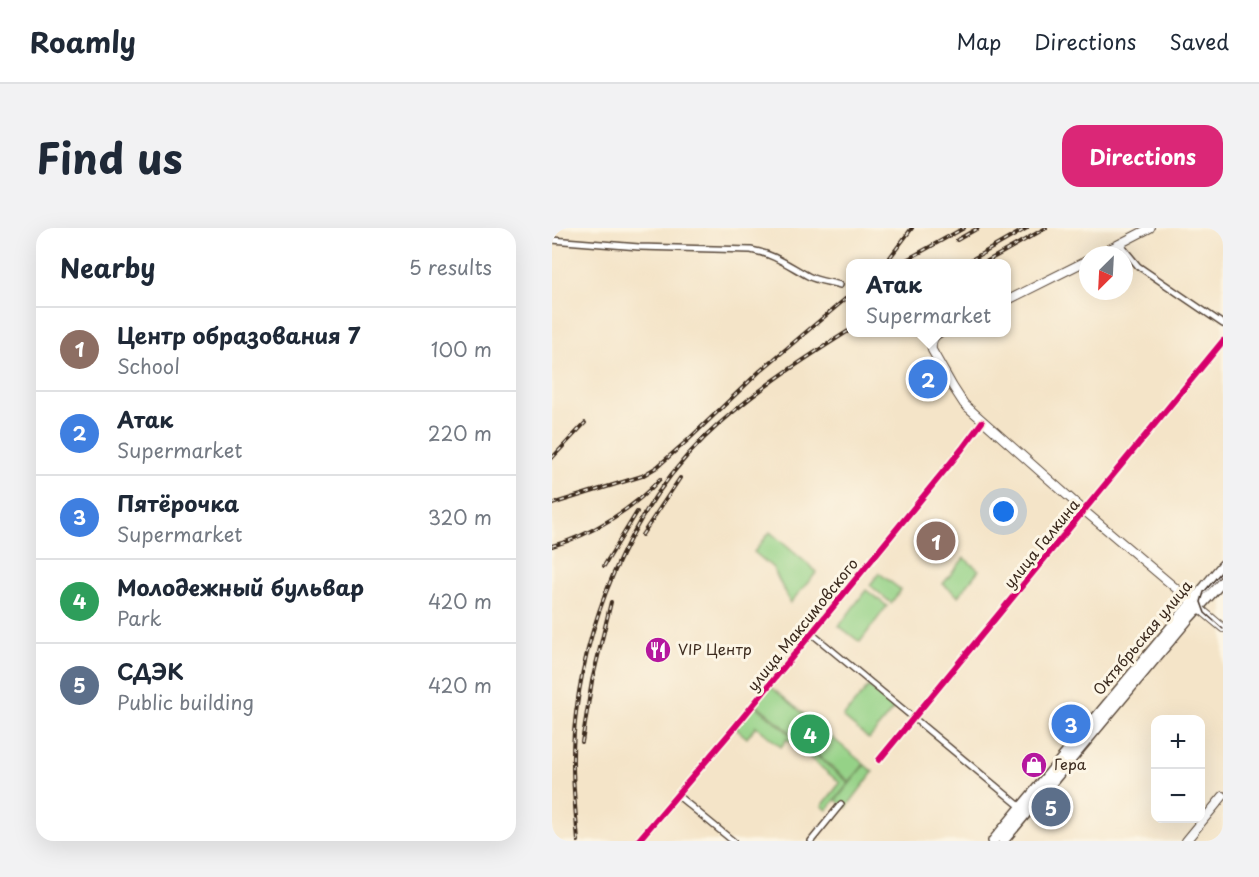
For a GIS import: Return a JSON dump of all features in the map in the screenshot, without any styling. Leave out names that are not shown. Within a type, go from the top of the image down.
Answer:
[{"type":"main road","name":"Октябрьская улица","points":[[1003,841],[1195,605],[1223,565]]},
{"type":"main road","name":"Октябрьская улица","points":[[993,841],[1195,605],[1223,581]]},
{"type":"street","points":[[1116,246],[1150,228]]},
{"type":"street","points":[[552,240],[639,247],[751,250],[778,257],[813,279],[840,285]]},
{"type":"street","points":[[1120,244],[1138,266],[1223,324]]},
{"type":"street","points":[[1011,298],[1079,264]]},
{"type":"street","points":[[936,337],[931,343],[932,350],[960,399],[982,422],[1223,628]]},
{"type":"street","name":"улица Галкина","points":[[879,760],[1223,341]]},
{"type":"street","name":"улица Максимовского","points":[[638,841],[982,422]]},
{"type":"street","points":[[811,633],[1021,807]]},
{"type":"street","points":[[677,795],[733,841]]},
{"type":"street","points":[[1186,841],[1223,796]]},
{"type":"street","points":[[811,841],[841,804]]},
{"type":"green space","points":[[770,532],[817,572],[790,603],[773,568],[754,552]]},
{"type":"green space","points":[[964,558],[979,570],[958,596],[943,584]]},
{"type":"green space","points":[[879,573],[901,590],[891,603],[870,585]]},
{"type":"green space","points":[[866,590],[887,606],[860,642],[839,626]]},
{"type":"green space","points":[[770,686],[864,764],[850,782],[755,703]]},
{"type":"green space","points":[[869,686],[894,708],[869,739],[843,717]]},
{"type":"green space","points":[[754,704],[849,783],[827,810],[822,806],[840,783],[787,739],[781,747],[756,726],[747,738],[735,728]]},
{"type":"green space","points":[[865,765],[873,772],[846,808],[836,800]]},
{"type":"tram line","points":[[1223,570],[1204,592],[1201,602],[1205,613],[1223,629]]},
{"type":"railway","points":[[889,259],[912,228]]},
{"type":"railway","points":[[908,259],[964,228]]},
{"type":"railway","points":[[957,240],[978,228]]},
{"type":"railway","points":[[973,259],[1027,228]]},
{"type":"railway","points":[[991,259],[1046,228]]},
{"type":"railway","points":[[552,504],[642,476],[657,467],[760,371],[846,298]]},
{"type":"railway","points":[[578,841],[573,760],[579,692],[587,652],[599,612],[631,536],[652,501],[704,438],[756,394],[846,333]]},
{"type":"railway","points":[[552,458],[585,423]]},
{"type":"railway","points":[[642,535],[680,478]]},
{"type":"railway","points":[[552,546],[581,535],[610,520],[638,500],[660,479]]},
{"type":"railway","points":[[604,566],[637,512]]},
{"type":"railway","points":[[582,742],[592,681],[611,602]]},
{"type":"cycle path","points":[[879,760],[1223,341]]},
{"type":"cycle path","points":[[638,841],[735,727],[982,422]]},
{"type":"place","name":"Атак","points":[[928,379]]},
{"type":"place","name":"Центр образования 7","points":[[936,541]]},
{"type":"place","name":"VIP Центр","points":[[658,650]]},
{"type":"place","name":"Пятёрочка","points":[[1071,724]]},
{"type":"place","name":"Молодежный бульвар","points":[[810,734]]},
{"type":"place","name":"Гера","points":[[1034,765]]},
{"type":"place","name":"СДЭК","points":[[1051,807]]}]
